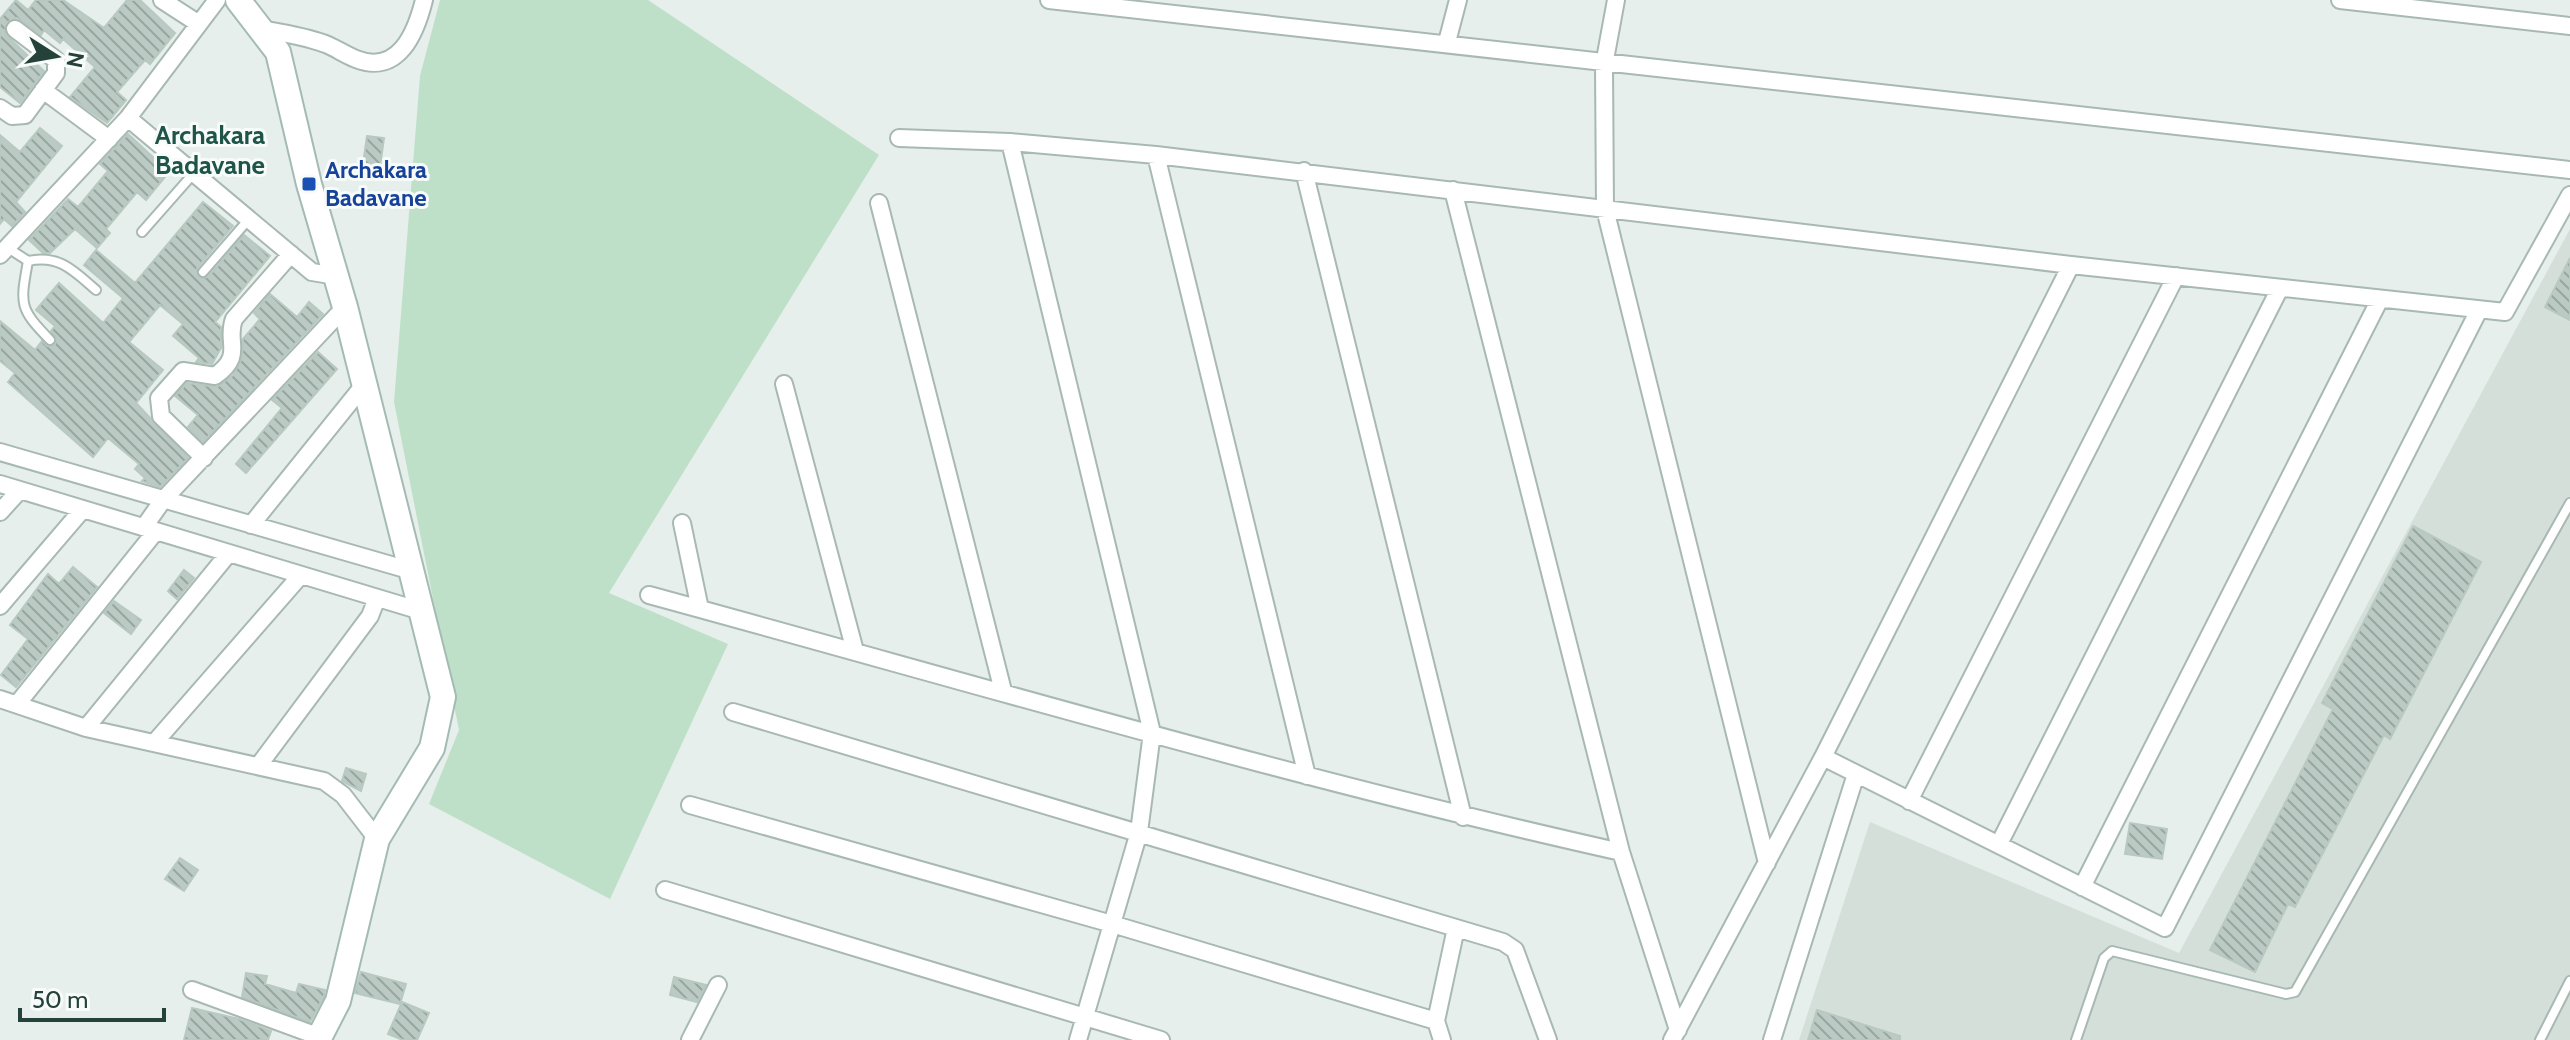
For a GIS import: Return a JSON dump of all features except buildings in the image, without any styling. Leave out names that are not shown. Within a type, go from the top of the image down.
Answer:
[{"type":"street","points":[[162,0],[199,24]]},
{"type":"street","points":[[3,249],[128,118],[217,0]]},
{"type":"street","points":[[192,990],[319,1039],[338,1001],[377,839],[432,748],[443,697],[345,307],[309,184],[278,52],[238,0]]},
{"type":"street","points":[[267,30],[326,44],[358,60],[376,63],[406,48],[416,33],[424,0]]},
{"type":"street","points":[[1049,0],[1447,42],[1604,65],[2570,170]]},
{"type":"street","points":[[1447,42],[1458,0]]},
{"type":"street","points":[[1616,0],[1604,65],[1605,209],[1767,863]]},
{"type":"street","points":[[2340,0],[2570,26]]},
{"type":"street","points":[[0,108],[12,116],[25,115],[56,73],[56,60],[15,29]]},
{"type":"street","points":[[43,90],[109,139]]},
{"type":"street","points":[[128,118],[315,274],[336,276]]},
{"type":"street","points":[[899,138],[1010,142],[1304,171],[2071,265],[2505,312],[2570,195]]},
{"type":"street","points":[[1010,142],[1152,733],[1139,832],[1078,1040]]},
{"type":"street","points":[[1156,155],[1307,776]]},
{"type":"street","points":[[1304,171],[1463,817]]},
{"type":"street","points":[[1453,190],[1621,852],[1675,1035]]},
{"type":"street","points":[[879,203],[1003,691]]},
{"type":"street","points":[[204,458],[161,416],[159,398],[183,371],[215,376],[228,365],[235,349],[231,326],[234,319],[291,254]]},
{"type":"street","points":[[1675,1035],[1823,757],[2071,265]]},
{"type":"street","points":[[1909,801],[2176,276]]},
{"type":"street","points":[[1999,844],[2280,288]]},
{"type":"street","points":[[2082,887],[2380,299]]},
{"type":"street","points":[[18,703],[150,529],[163,500],[345,307]]},
{"type":"street","points":[[1823,757],[2165,928],[2479,310]]},
{"type":"street","points":[[784,384],[855,651]]},
{"type":"street","points":[[251,525],[363,386]]},
{"type":"street","points":[[0,452],[412,571]]},
{"type":"street","points":[[0,484],[421,611]]},
{"type":"street","points":[[0,512],[20,490]]},
{"type":"street","points":[[0,606],[83,509]]},
{"type":"street","points":[[682,523],[700,609]]},
{"type":"street","points":[[86,728],[229,553]]},
{"type":"street","points":[[155,742],[301,575]]},
{"type":"street","points":[[649,595],[1307,776],[1463,817],[1621,852]]},
{"type":"street","points":[[259,765],[370,616],[377,598]]},
{"type":"street","points":[[0,699],[86,728],[324,781],[343,795],[377,839]]},
{"type":"street","points":[[733,712],[1484,935],[1515,950],[1548,1040]]},
{"type":"street","points":[[1772,1040],[1856,774]]},
{"type":"street","points":[[690,805],[1112,924],[1436,1021]]},
{"type":"street","points":[[665,890],[1161,1040]]},
{"type":"street","points":[[1442,1040],[1436,1021],[1456,928]]},
{"type":"street","points":[[690,1040],[718,985]]},
{"type":"lane","points":[[142,232],[194,172]]},
{"type":"lane","points":[[203,272],[249,218]]},
{"type":"lane","points":[[3,249],[28,261],[50,258],[67,265],[96,290]]},
{"type":"lane","points":[[28,261],[21,299],[24,313],[50,340]]},
{"type":"lane","points":[[2076,1040],[2104,958],[2112,951],[2286,994],[2295,992],[2570,503]]},
{"type":"lane","points":[[2540,1040],[2570,981]]},
{"type":"shaded area","points":[[2570,229],[2570,1040],[1799,1040],[1870,822],[2179,953]]},
{"type":"green space","points":[[440,0],[648,0],[879,155],[609,593],[728,644],[610,899],[429,804],[459,730],[394,402],[420,76]]},
{"type":"place","name":"Archakara Badavane","points":[[309,184]]},
{"type":"district","name":"Archakara Badavane","points":[[210,150]]}]
